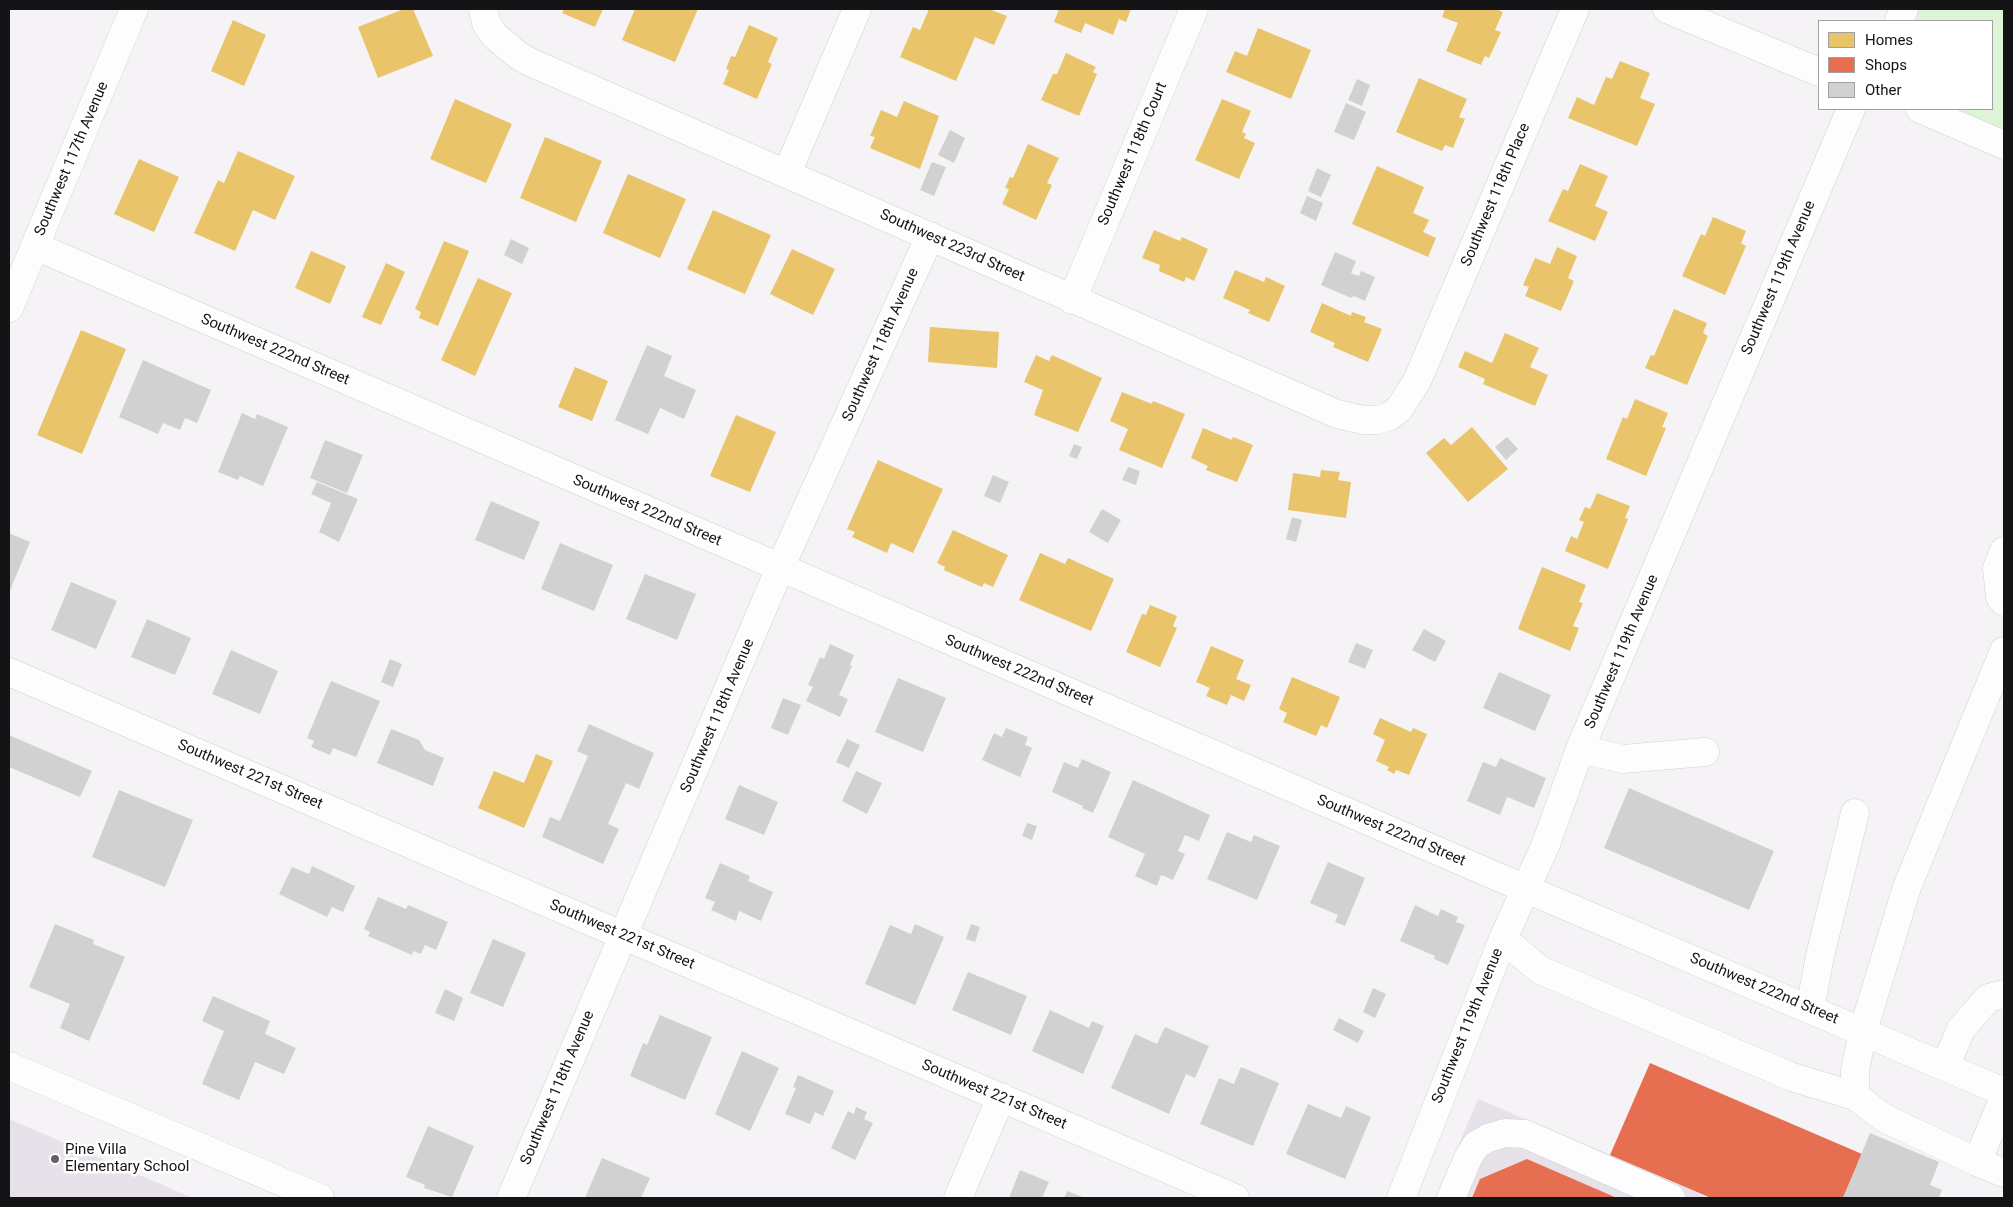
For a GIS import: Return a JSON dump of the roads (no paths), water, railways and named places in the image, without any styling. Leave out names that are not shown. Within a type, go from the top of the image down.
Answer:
[{"type":"street","name":"Southwest 117th Avenue","points":[[9,308],[134,9]]},
{"type":"street","points":[[787,173],[858,9]]},
{"type":"street","name":"Southwest 118th Court","points":[[1072,300],[1194,9]]},
{"type":"street","name":"Southwest 118th Place","points":[[1418,381],[1575,9]]},
{"type":"street","points":[[1667,9],[1818,72]]},
{"type":"street","name":"Southwest 223rd Street","points":[[484,16],[506,47],[532,63],[787,173],[1072,300],[1350,418],[1377,420],[1390,416],[1399,409],[1418,381]]},
{"type":"street","name":"Southwest 119th Avenue","points":[[1401,1198],[1504,939],[1546,844],[1580,750],[1851,110]]},
{"type":"street","points":[[1922,110],[2004,145]]},
{"type":"street","name":"Southwest 118th Avenue","points":[[511,1198],[780,568],[930,236]]},
{"type":"street","name":"Southwest 222nd Street","points":[[35,246],[1526,889],[2004,1092]]},
{"type":"street","points":[[2002,599],[1997,568],[2004,551]]},
{"type":"street","points":[[1854,1096],[1855,1070],[1863,1031],[1907,887],[2004,651]]},
{"type":"street","name":"Southwest 221st Street","points":[[9,672],[1236,1198]]},
{"type":"street","points":[[1580,750],[1623,759],[1705,752]]},
{"type":"street","points":[[1810,1009],[1820,956],[1855,813]]},
{"type":"street","points":[[1504,939],[1525,955],[1540,970],[1792,1077],[1854,1096],[1884,1118],[2004,1173]]},
{"type":"street","points":[[1945,1067],[1961,1029],[1988,998],[2004,994]]},
{"type":"street","points":[[9,1066],[320,1198]]},
{"type":"street","points":[[958,1198],[1001,1098]]},
{"type":"street","points":[[1977,1162],[2004,1098]]},
{"type":"street","points":[[1451,1198],[1468,1158],[1476,1145],[1488,1138],[1505,1133],[1525,1134],[1671,1198]]},
{"type":"place","name":"Pine Villa Elementary School","points":[[55,1159]]}]
